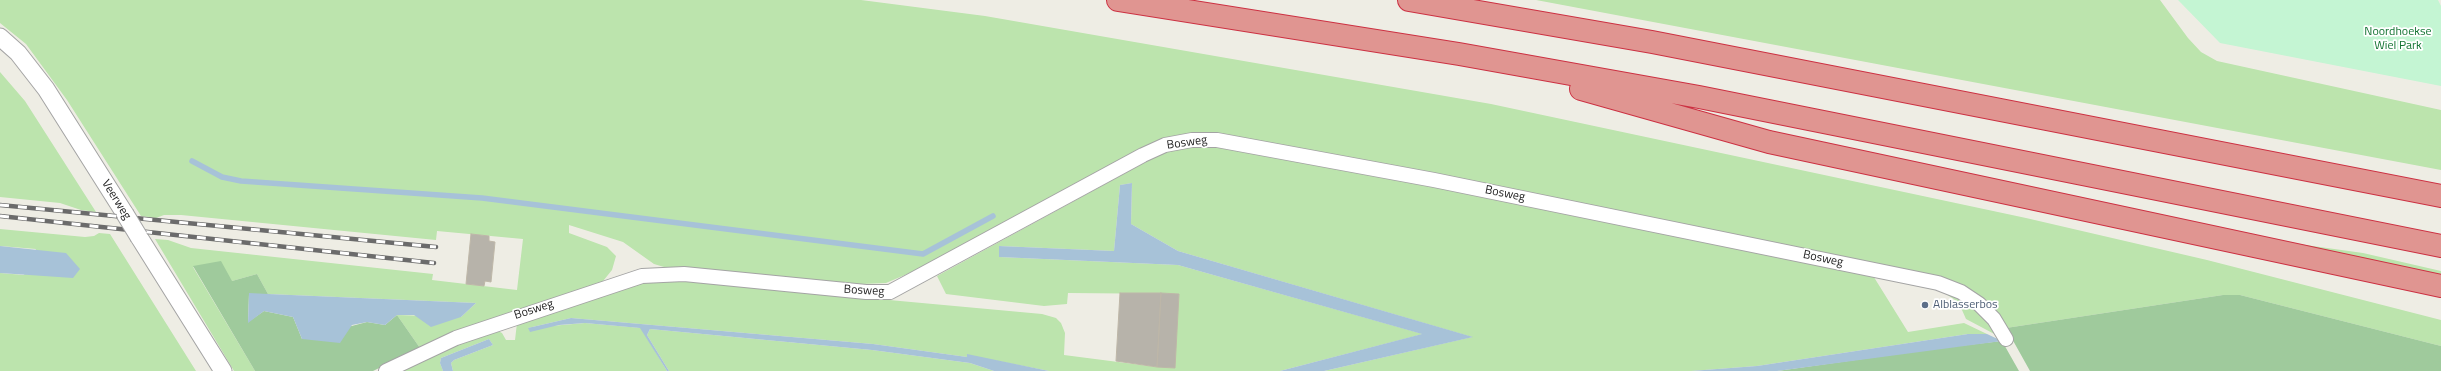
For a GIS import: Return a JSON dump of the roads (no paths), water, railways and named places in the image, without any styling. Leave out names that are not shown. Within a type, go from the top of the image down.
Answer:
[{"type":"highway","points":[[1118,0],[1459,54],[1911,138],[2441,246]]},
{"type":"highway","points":[[1408,0],[1652,42],[2441,196]]},
{"type":"highway","points":[[1459,54],[1769,142],[2441,286]]},
{"type":"street","name":"Veerweg","points":[[0,37],[18,53],[46,89],[223,371]]},
{"type":"street","name":"Bosweg","points":[[386,371],[456,338],[642,276],[684,274],[866,292],[890,292],[1143,155],[1165,145],[1192,140],[1217,140],[1426,178],[1938,283],[1961,292],[1979,304],[1994,319],[2006,339]]},
{"type":"water","points":[[1132,183],[1131,224],[1178,251],[1473,337],[1324,371],[1280,371],[1422,334],[1178,265],[999,257],[999,246],[1114,251],[1120,185]]},
{"type":"water","points":[[0,246],[66,253],[80,269],[73,278],[0,273]]},
{"type":"water","points":[[249,293],[476,303],[461,317],[431,327],[414,315],[397,315],[385,325],[367,322],[352,325],[340,343],[302,339],[293,317],[264,311],[248,323]]},
{"type":"water","points":[[571,318],[873,344],[967,357],[967,354],[1049,371],[994,371],[970,363],[872,350],[650,329],[647,335],[669,371],[667,371],[640,328],[585,323],[559,325],[530,332],[528,328]]},
{"type":"water","points":[[1968,334],[1987,334],[2002,341],[1777,371],[1691,371],[1757,366]]},
{"type":"water","points":[[489,339],[493,345],[454,360],[451,363],[453,371],[443,371],[440,363],[441,358]]},
{"type":"waterway","points":[[192,161],[222,177],[241,181],[482,198],[923,254],[993,216]]},
{"type":"railway","points":[[0,205],[436,247]]},
{"type":"railway","points":[[0,216],[434,263]]},
{"type":"place","name":"Alblasserbos","points":[[1925,305]]},
{"type":"park label","name":"Noordhoekse Wiel Park","points":[[2398,39]]}]
